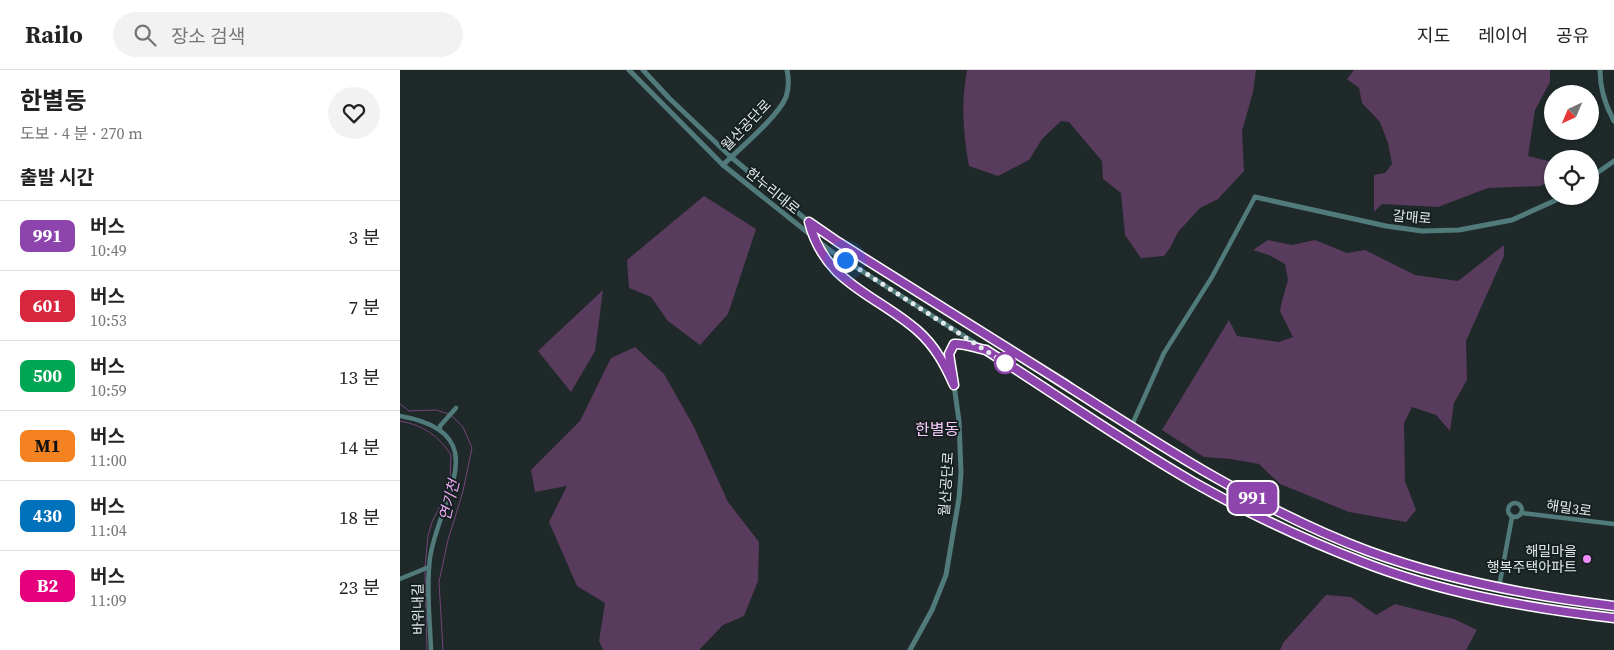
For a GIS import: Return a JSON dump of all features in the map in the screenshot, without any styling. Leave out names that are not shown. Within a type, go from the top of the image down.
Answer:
[{"type":"street","name":"한누리대로","points":[[630,70],[723,165],[832,252],[1194,482],[1308,540],[1362,562],[1418,580]]},
{"type":"street","name":"한누리대로","points":[[643,70],[669,98],[731,157],[809,222],[838,242],[1206,472],[1260,502],[1367,550],[1422,569]]},
{"type":"street","name":"월산공단로","points":[[723,165],[781,105],[788,90],[789,79],[787,70]]},
{"type":"street","points":[[1600,70],[1600,82],[1604,98],[1613,119]]},
{"type":"street","points":[[1599,172],[1614,161]]},
{"type":"street","points":[[1130,426],[1164,353],[1212,277],[1255,196]]},
{"type":"street","name":"갈매로","points":[[1255,196],[1386,226],[1422,231],[1459,230],[1508,221],[1548,205]]},
{"type":"street","name":"월산공단로","points":[[809,222],[813,238],[823,255],[838,273],[918,331],[933,346],[946,366],[954,385],[959,421],[961,473],[959,498],[946,575],[932,610],[910,650]]},
{"type":"street","points":[[954,385],[949,354],[954,344],[960,343],[968,347],[986,350]]},
{"type":"street","points":[[400,416],[440,427],[456,408]]},
{"type":"street","name":"바위내길","points":[[431,650],[427,568],[435,534],[449,499],[457,467],[452,445],[440,427]]},
{"type":"street","points":[[1512,504],[1518,504],[1521,508],[1521,513],[1516,517],[1512,517],[1508,514],[1508,509],[1512,504]]},
{"type":"street","name":"해밀3로","points":[[1521,513],[1614,524]]},
{"type":"street","points":[[1499,587],[1512,517]]},
{"type":"street","name":"바위내길","points":[[400,578],[427,568]]},
{"type":"street","points":[[1463,579],[1559,599],[1614,606]]},
{"type":"street","points":[[1459,592],[1514,605],[1555,612],[1614,618]]},
{"type":"shaded area","points":[[967,70],[1256,70],[1253,92],[1242,131],[1244,171],[1218,199],[1200,208],[1178,232],[1164,256],[1141,258],[1125,235],[1121,193],[1103,179],[1102,161],[1069,122],[1061,121],[1042,139],[1029,160],[998,176],[969,166],[964,118]]},
{"type":"shaded area","points":[[1354,70],[1550,70],[1550,82],[1548,85],[1544,85],[1544,93],[1535,110],[1528,156],[1544,160],[1544,184],[1541,186],[1488,188],[1438,207],[1382,204],[1374,212],[1374,175],[1385,173],[1392,164],[1388,143],[1380,122],[1362,103],[1359,88],[1347,79]]},
{"type":"shaded area","points":[[704,196],[756,229],[728,314],[700,345],[668,321],[651,297],[629,288],[627,260]]},
{"type":"shaded area","points":[[1268,240],[1292,245],[1315,240],[1347,253],[1365,250],[1415,275],[1458,281],[1504,245],[1504,256],[1466,341],[1467,380],[1454,403],[1450,431],[1436,415],[1412,407],[1404,423],[1405,481],[1416,510],[1406,522],[1349,512],[1280,484],[1259,464],[1204,457],[1162,430],[1229,320],[1237,336],[1279,342],[1293,337],[1280,311],[1288,280],[1285,264],[1269,255],[1253,250]]},
{"type":"shaded area","points":[[603,290],[595,351],[571,392],[538,351]]},
{"type":"shaded area","points":[[635,347],[664,374],[693,425],[728,502],[759,542],[758,581],[744,616],[723,625],[699,650],[603,650],[599,641],[605,603],[577,586],[549,522],[567,486],[535,492],[531,470],[580,421],[611,358]]},
{"type":"shaded area","points":[[1326,595],[1351,597],[1376,615],[1395,604],[1454,619],[1477,630],[1466,650],[1280,650],[1283,643]]},
{"type":"waterway","name":"연기천","points":[[400,404],[409,411],[436,410],[449,414]]},
{"type":"waterway","name":"연기천","points":[[443,650],[439,582],[448,540],[463,491],[472,448],[463,427],[452,416]]},
{"type":"waterway","points":[[400,421],[416,425],[430,432],[451,455],[450,480],[432,522],[428,536],[425,567]]},
{"type":"waterway","points":[[425,571],[427,650]]},
{"type":"tunnel","points":[[1422,569],[1463,579]]},
{"type":"tunnel","points":[[1418,580],[1459,592]]},
{"type":"bus line","name":"991","points":[[1614,606],[1559,599],[1422,569],[1367,550],[1260,502],[1130,426],[809,222],[813,238],[823,255],[838,273],[918,331],[933,346],[946,366],[954,385],[949,354],[954,344],[960,343],[968,347],[986,350],[1125,440],[1194,482],[1308,540],[1362,562],[1459,592],[1514,605],[1555,612],[1614,618]]},
{"type":"place","name":"해밀마을 행복주택아파트","points":[[1587,559]]},
{"type":"district","name":"한별동","points":[[937,429]]},
{"type":"route","points":[[845,260],[1005,363]]}]
